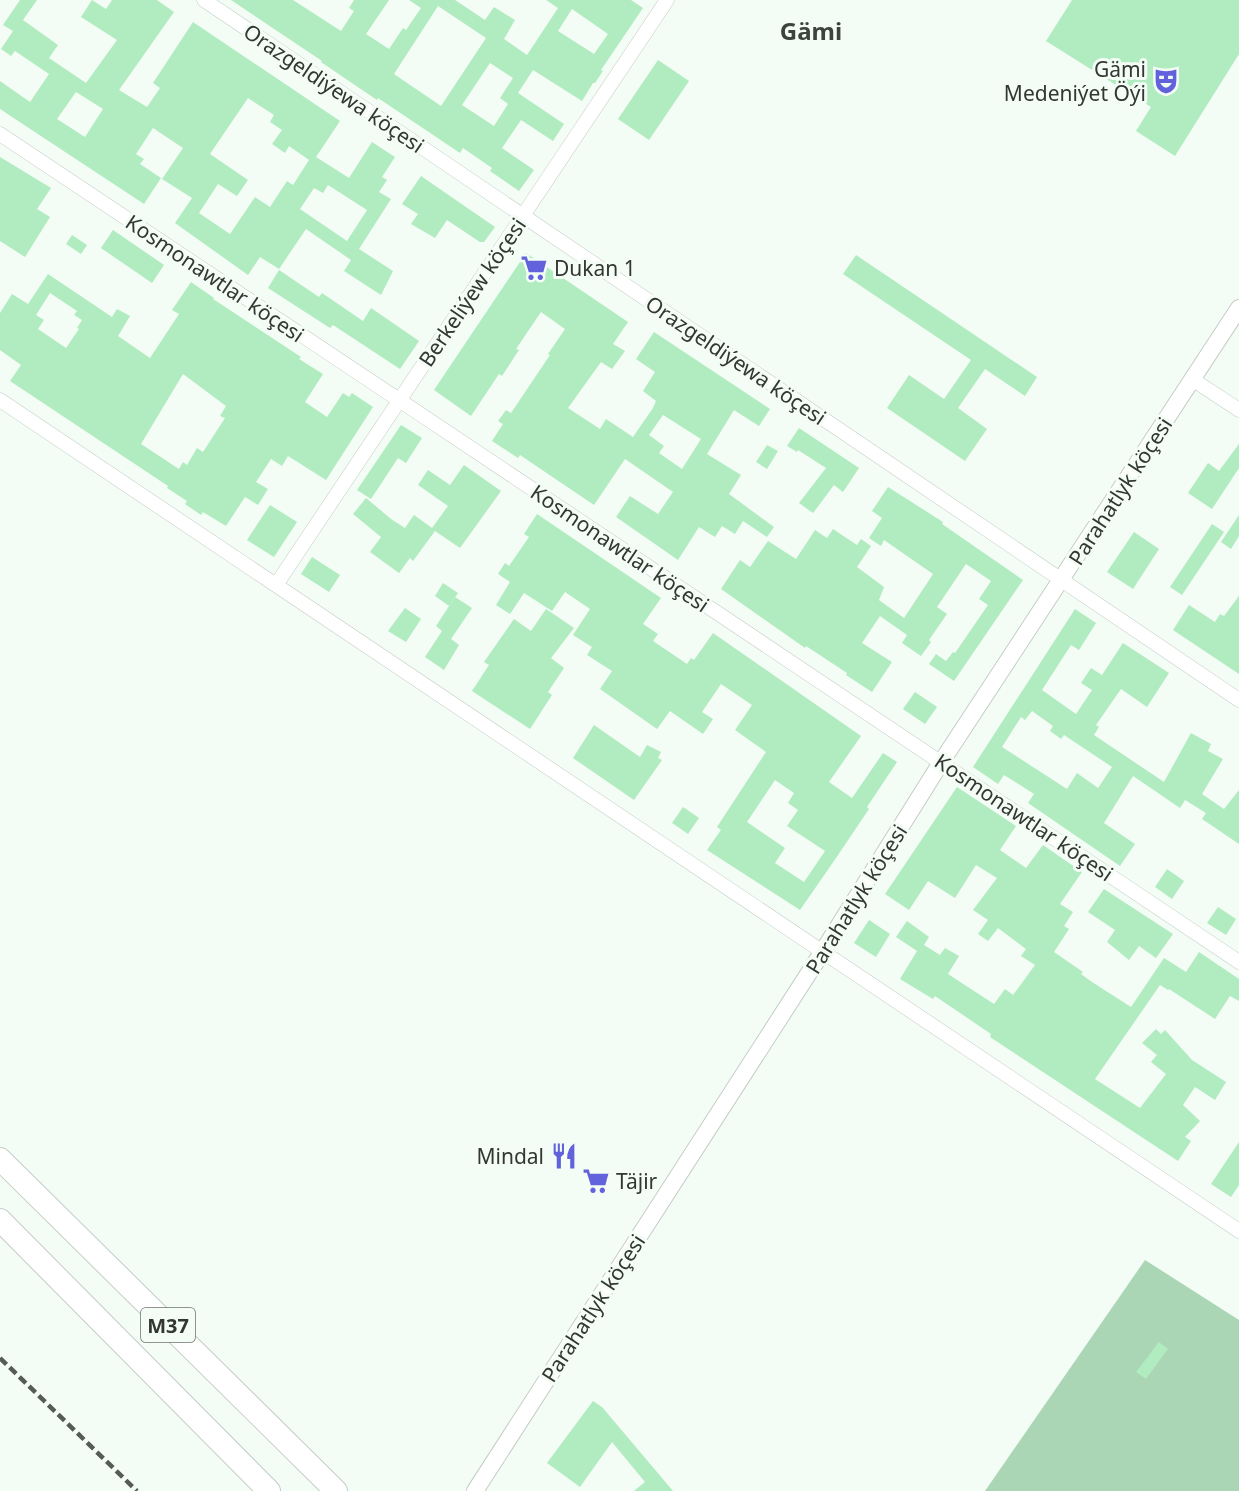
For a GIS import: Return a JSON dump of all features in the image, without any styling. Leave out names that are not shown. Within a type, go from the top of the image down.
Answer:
[{"type":"highway","name":"M37","points":[[0,1159],[336,1491]]},
{"type":"highway","name":"M37","points":[[0,1220],[269,1491]]},
{"type":"street","name":"Orazgeldiýewa köçesi","points":[[204,0],[1239,700]]},
{"type":"street","name":"Berkeliýew köçesi","points":[[276,585],[668,0]]},
{"type":"street","name":"Kosmonawtlar köçesi","points":[[0,134],[942,761],[1239,962]]},
{"type":"street","name":"Parahatlyk köçesi","points":[[475,1491],[823,951],[942,761],[1239,308]]},
{"type":"street","points":[[1192,379],[1239,410]]},
{"type":"street","points":[[0,400],[1239,1231]]},
{"type":"green space","points":[[1145,1260],[1239,1320],[1239,1491],[985,1491]]},
{"type":"building","points":[[20,0],[37,0],[23,20],[58,45],[49,58],[86,83],[117,40],[81,17],[92,0],[106,9],[112,0],[157,0],[174,12],[119,90],[147,107],[160,88],[153,83],[193,22],[340,121],[316,157],[349,178],[372,142],[395,157],[382,177],[387,180],[379,192],[391,199],[359,249],[393,271],[381,295],[344,271],[351,260],[306,229],[279,269],[260,257],[248,275],[175,223],[192,198],[162,179],[183,148],[153,128],[136,154],[144,159],[140,164],[161,178],[144,204],[0,109],[0,81],[30,102],[49,74],[15,51],[11,56],[1,49],[13,31],[3,25]],"holes":[[[76,92],[103,109],[85,137],[57,119]],[[248,98],[274,115],[270,122],[282,130],[272,144],[285,153],[289,146],[309,160],[293,185],[287,181],[270,207],[255,197],[230,234],[199,213],[218,184],[237,196],[248,180],[210,154]],[[328,185],[367,210],[347,241],[300,209],[314,188],[323,193]]]},
{"type":"building","points":[[231,0],[293,0],[341,31],[354,11],[349,8],[354,0],[389,0],[366,34],[389,49],[403,28],[406,30],[421,8],[409,0],[455,0],[485,20],[494,7],[515,20],[504,39],[527,55],[558,8],[546,0],[631,0],[643,8],[582,101],[533,70],[518,93],[564,124],[553,141],[521,120],[502,148],[534,170],[519,191],[463,148],[460,153],[378,98],[377,100]],"holes":[[[438,6],[486,38],[441,106],[394,74]],[[572,9],[608,34],[594,54],[558,31]],[[490,63],[513,78],[500,98],[508,104],[494,126],[462,105]]]},
{"type":"building","name":"Gämi Medeniýet Öýi","points":[[1072,0],[1239,0],[1239,54],[1175,156],[1136,131],[1151,107],[1046,41]]},
{"type":"building","points":[[658,60],[689,81],[649,140],[618,119]]},
{"type":"building","points":[[0,157],[51,188],[37,209],[50,217],[25,257],[0,241]]},
{"type":"building","points":[[421,176],[495,227],[484,242],[480,242],[447,220],[435,238],[411,224],[418,214],[402,204]]},
{"type":"building","points":[[113,230],[164,265],[152,283],[101,248]]},
{"type":"building","points":[[72,235],[87,245],[81,254],[66,244]]},
{"type":"building","points":[[526,253],[628,322],[613,344],[625,351],[612,369],[601,362],[568,408],[600,429],[606,419],[633,437],[653,408],[656,401],[643,391],[655,372],[636,359],[654,332],[770,409],[759,426],[734,410],[707,454],[741,475],[729,494],[774,527],[767,537],[743,521],[735,534],[722,526],[715,537],[699,527],[678,560],[616,517],[630,496],[658,514],[673,492],[625,459],[594,505],[520,455],[518,458],[492,441],[503,424],[498,421],[506,410],[511,413],[565,329],[541,312],[516,349],[519,350],[502,376],[499,374],[471,416],[434,390]],"holes":[[[663,415],[701,439],[682,469],[659,453],[664,446],[649,435]]]},
{"type":"building","points":[[856,255],[1037,377],[1025,396],[985,369],[958,408],[987,429],[965,461],[887,408],[909,375],[944,399],[971,360],[843,274]]},
{"type":"building","points":[[279,270],[319,297],[322,293],[363,321],[371,308],[419,341],[400,369],[333,325],[330,328],[268,288]]},
{"type":"building","points":[[48,274],[112,317],[117,309],[130,316],[118,336],[150,358],[179,314],[172,310],[191,282],[323,374],[305,402],[327,417],[343,393],[349,397],[352,393],[373,407],[326,480],[288,456],[282,466],[271,459],[256,482],[268,489],[258,505],[245,497],[226,526],[203,512],[201,515],[185,504],[187,501],[167,488],[168,486],[10,381],[21,365],[0,350],[0,313],[12,294],[28,304]],"holes":[[[50,293],[77,311],[74,315],[82,320],[77,328],[79,329],[66,348],[38,329],[44,320],[36,315]],[[183,374],[226,406],[220,416],[225,418],[203,452],[197,448],[187,465],[183,462],[179,469],[141,444]]]},
{"type":"building","points":[[401,425],[422,438],[406,463],[398,458],[371,499],[357,490]]},
{"type":"building","points":[[799,428],[859,468],[843,492],[834,485],[813,513],[799,503],[826,468],[798,450],[797,452],[787,446]]},
{"type":"building","points":[[1239,444],[1239,468],[1212,509],[1188,493],[1208,463],[1219,471]]},
{"type":"building","points":[[767,445],[778,451],[767,469],[756,462]]},
{"type":"building","points":[[464,465],[501,491],[460,548],[435,531],[413,561],[410,558],[399,573],[370,552],[381,537],[353,514],[366,498],[405,528],[414,515],[432,528],[448,506],[418,485],[428,470],[450,485]]},
{"type":"building","points":[[888,487],[943,522],[942,524],[1023,580],[954,681],[929,664],[936,654],[946,661],[953,652],[955,653],[988,605],[979,599],[991,581],[966,564],[937,607],[947,614],[921,656],[902,643],[907,635],[880,616],[862,643],[892,662],[872,692],[721,589],[740,560],[750,567],[768,541],[796,559],[815,530],[827,538],[833,529],[857,545],[861,539],[871,546],[857,567],[884,587],[879,600],[904,618],[933,574],[884,540],[881,546],[869,538],[882,518],[872,511]]},
{"type":"building","points":[[270,505],[297,522],[274,557],[247,540]]},
{"type":"building","points":[[537,514],[661,598],[643,624],[658,634],[653,641],[687,664],[691,658],[694,660],[713,633],[861,736],[829,782],[852,798],[883,753],[897,762],[867,807],[869,809],[800,910],[707,850],[721,830],[717,827],[766,752],[735,730],[752,705],[721,684],[702,712],[713,719],[703,734],[670,711],[657,729],[600,689],[612,671],[587,655],[592,647],[573,635],[590,609],[565,592],[552,611],[524,593],[510,614],[496,605],[510,582],[498,574],[505,563],[509,566],[529,537],[524,534]],"holes":[[[775,780],[794,793],[788,803],[798,810],[787,826],[825,851],[804,882],[775,863],[785,848],[747,822]]]},
{"type":"building","points":[[1239,515],[1239,536],[1231,549],[1221,542]]},
{"type":"building","points":[[1212,524],[1224,532],[1182,595],[1170,587]]},
{"type":"building","points":[[1134,532],[1159,549],[1133,589],[1107,572]]},
{"type":"building","points":[[312,557],[340,575],[329,592],[301,574]]},
{"type":"building","points":[[443,583],[458,593],[449,606],[435,596]]},
{"type":"building","points":[[1239,596],[1239,674],[1173,630],[1189,605],[1215,622],[1220,614],[1224,616]]},
{"type":"building","points":[[455,597],[472,608],[451,639],[459,645],[444,670],[425,657],[442,631],[436,626]]},
{"type":"building","points":[[405,608],[421,619],[406,642],[388,631]]},
{"type":"building","points":[[546,609],[574,628],[551,658],[564,668],[548,692],[552,695],[530,729],[472,691],[489,665],[484,662],[514,619],[531,631]]},
{"type":"building","points":[[1075,609],[1096,623],[1079,650],[1071,645],[1042,690],[1076,714],[1092,690],[1081,683],[1091,668],[1102,675],[1123,643],[1169,673],[1147,707],[1121,689],[1096,725],[1099,727],[1094,735],[1164,782],[1191,733],[1211,744],[1208,751],[1223,759],[1202,794],[1224,809],[1239,790],[1239,844],[1202,819],[1206,813],[1185,800],[1180,808],[1133,776],[1104,823],[1135,844],[1120,866],[1028,803],[1034,794],[1004,775],[998,784],[973,767]],"holes":[[[1032,711],[1053,726],[1050,731],[1061,739],[1064,735],[1112,767],[1098,788],[1077,773],[1067,789],[1002,747],[1021,717],[1025,720]]]},
{"type":"building","points":[[915,692],[937,707],[925,724],[903,709]]},
{"type":"building","points":[[594,725],[640,757],[647,745],[661,752],[658,758],[662,760],[634,800],[573,758]]},
{"type":"building","points":[[957,787],[1016,826],[1000,850],[1026,868],[1043,845],[1082,872],[1060,904],[1073,912],[1064,926],[1069,929],[1054,952],[1083,972],[1081,974],[1092,982],[1131,1007],[1164,958],[1186,972],[1199,952],[1239,979],[1239,1001],[1230,996],[1215,1019],[1160,985],[1095,1079],[1140,1108],[1166,1074],[1151,1062],[1157,1055],[1142,1043],[1156,1029],[1161,1034],[1165,1030],[1192,1060],[1226,1082],[1215,1100],[1195,1087],[1183,1105],[1200,1121],[1185,1137],[1191,1141],[1178,1161],[990,1037],[991,1034],[935,996],[933,999],[900,979],[917,951],[896,937],[907,921],[929,937],[924,945],[940,955],[945,948],[959,956],[948,974],[994,1004],[1005,989],[1013,995],[1035,965],[1021,956],[1026,949],[998,928],[988,941],[978,934],[988,920],[973,910],[997,878],[976,865],[955,898],[928,881],[909,910],[885,894]]},
{"type":"building","points":[[683,807],[699,818],[688,834],[672,823]]},
{"type":"building","points":[[1167,869],[1184,881],[1172,899],[1155,887]]},
{"type":"building","points":[[1104,889],[1173,934],[1156,958],[1139,946],[1129,960],[1107,942],[1115,930],[1088,912]]},
{"type":"building","points":[[1218,907],[1236,919],[1226,935],[1207,923]]},
{"type":"building","points":[[869,920],[890,934],[876,957],[854,943]]},
{"type":"building","points":[[1239,1142],[1239,1185],[1231,1197],[1211,1184]]},
{"type":"building","points":[[1159,1342],[1168,1349],[1146,1379],[1136,1372]]},
{"type":"building","points":[[593,1401],[602,1407],[673,1491],[634,1491],[645,1482],[612,1442],[580,1487],[547,1463]]},
{"type":"railway","points":[[0,1358],[137,1491]]},
{"type":"place","name":"Gämi Medeniýet Öýi","points":[[1166,81]]},
{"type":"place","name":"Dukan 1","points":[[534,268]]},
{"type":"place","name":"Mindal","points":[[564,1156]]},
{"type":"place","name":"Täjir","points":[[596,1181]]},
{"type":"district","name":"Gämi","points":[[811,30]]}]
